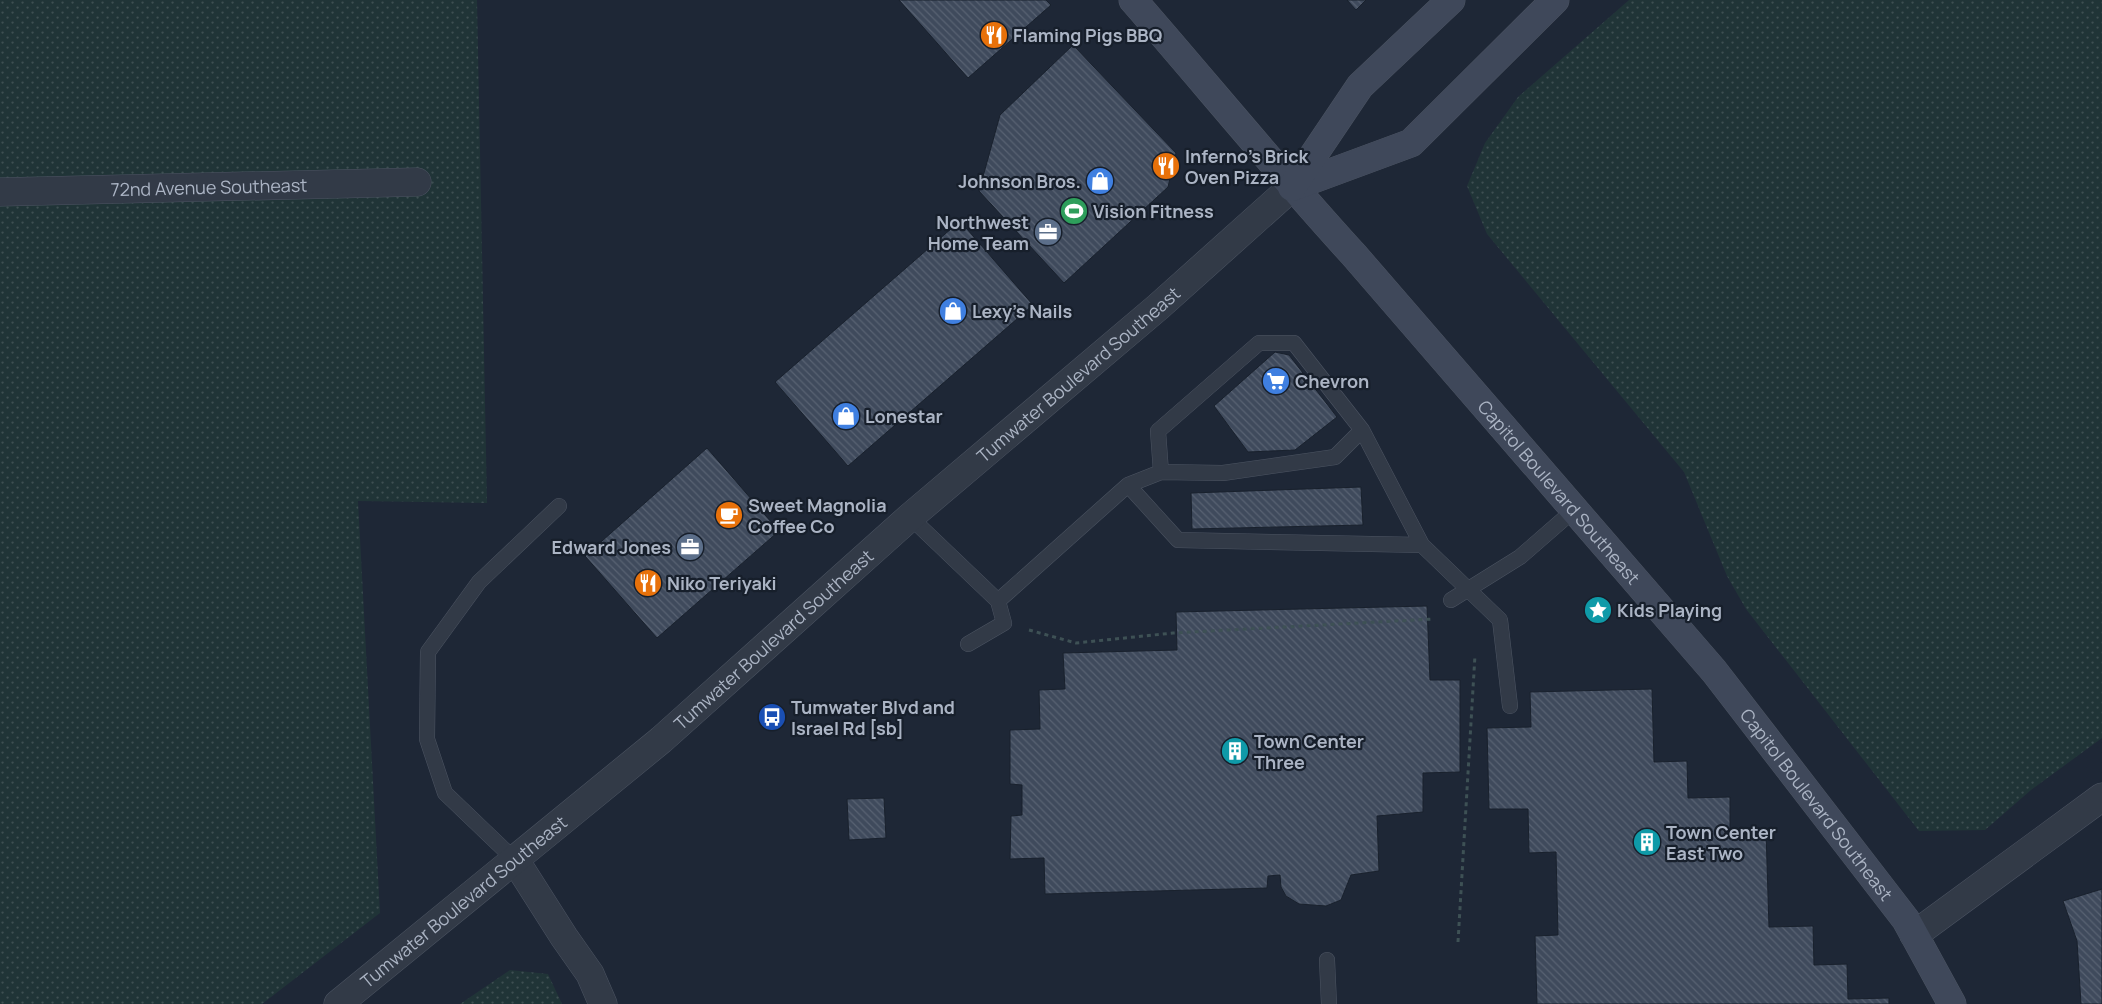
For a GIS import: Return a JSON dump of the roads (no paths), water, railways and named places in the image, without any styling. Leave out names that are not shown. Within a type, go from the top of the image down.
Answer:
[{"type":"main road","name":"Capitol Boulevard Southeast","points":[[1134,0],[1247,131],[1292,187],[1354,255],[1714,672],[1906,920],[1952,1004]]},
{"type":"main road","points":[[1292,187],[1360,86],[1451,0]]},
{"type":"main road","points":[[1292,187],[1411,143],[1555,0]]},
{"type":"street","name":"72nd Avenue Southeast","points":[[0,192],[417,182]]},
{"type":"street","name":"Tumwater Boulevard Southeast","points":[[338,1004],[661,740],[910,517],[1158,307],[1292,187]]},
{"type":"street","points":[[1914,936],[2102,797]]},
{"type":"street","points":[[515,860],[590,974],[603,1004]]},
{"type":"lane","points":[[1162,472],[1158,431],[1259,343],[1294,343],[1362,430],[1422,545],[1469,588],[1500,620],[1510,706]]},
{"type":"lane","points":[[998,601],[1128,485],[1162,472],[1223,473],[1335,457],[1362,430]]},
{"type":"lane","points":[[1128,485],[1178,540],[1422,545]]},
{"type":"lane","points":[[515,860],[445,793],[426,739],[428,652],[479,582],[559,506]]},
{"type":"lane","points":[[1452,600],[1520,557],[1574,510]]},
{"type":"lane","points":[[910,517],[998,601],[1004,623],[968,644]]},
{"type":"lane","points":[[1327,960],[1329,1004]]},
{"type":"place","name":"Flaming Pigs BBQ","points":[[994,35]]},
{"type":"place","name":"Inferno's Brick Oven Pizza","points":[[1166,166]]},
{"type":"place","name":"Johnson Bros.","points":[[1100,181]]},
{"type":"place","name":"Vision Fitness","points":[[1074,211]]},
{"type":"place","name":"Northwest Home Team","points":[[1048,232]]},
{"type":"place","name":"Lexy’s Nails","points":[[953,311]]},
{"type":"place","name":"Chevron","points":[[1276,381]]},
{"type":"place","name":"Lonestar","points":[[846,416]]},
{"type":"place","name":"Sweet Magnolia Coffee Co","points":[[729,515]]},
{"type":"place","name":"Edward Jones","points":[[690,547]]},
{"type":"place","name":"Niko Teriyaki","points":[[648,583]]},
{"type":"place","name":"Kids Playing","points":[[1598,610]]},
{"type":"place","name":"Tumwater Blvd and Israel Rd [sb]","points":[[772,717]]},
{"type":"place","name":"Town Center Three","points":[[1235,751]]},
{"type":"place","name":"Town Center East Two","points":[[1647,842]]}]
